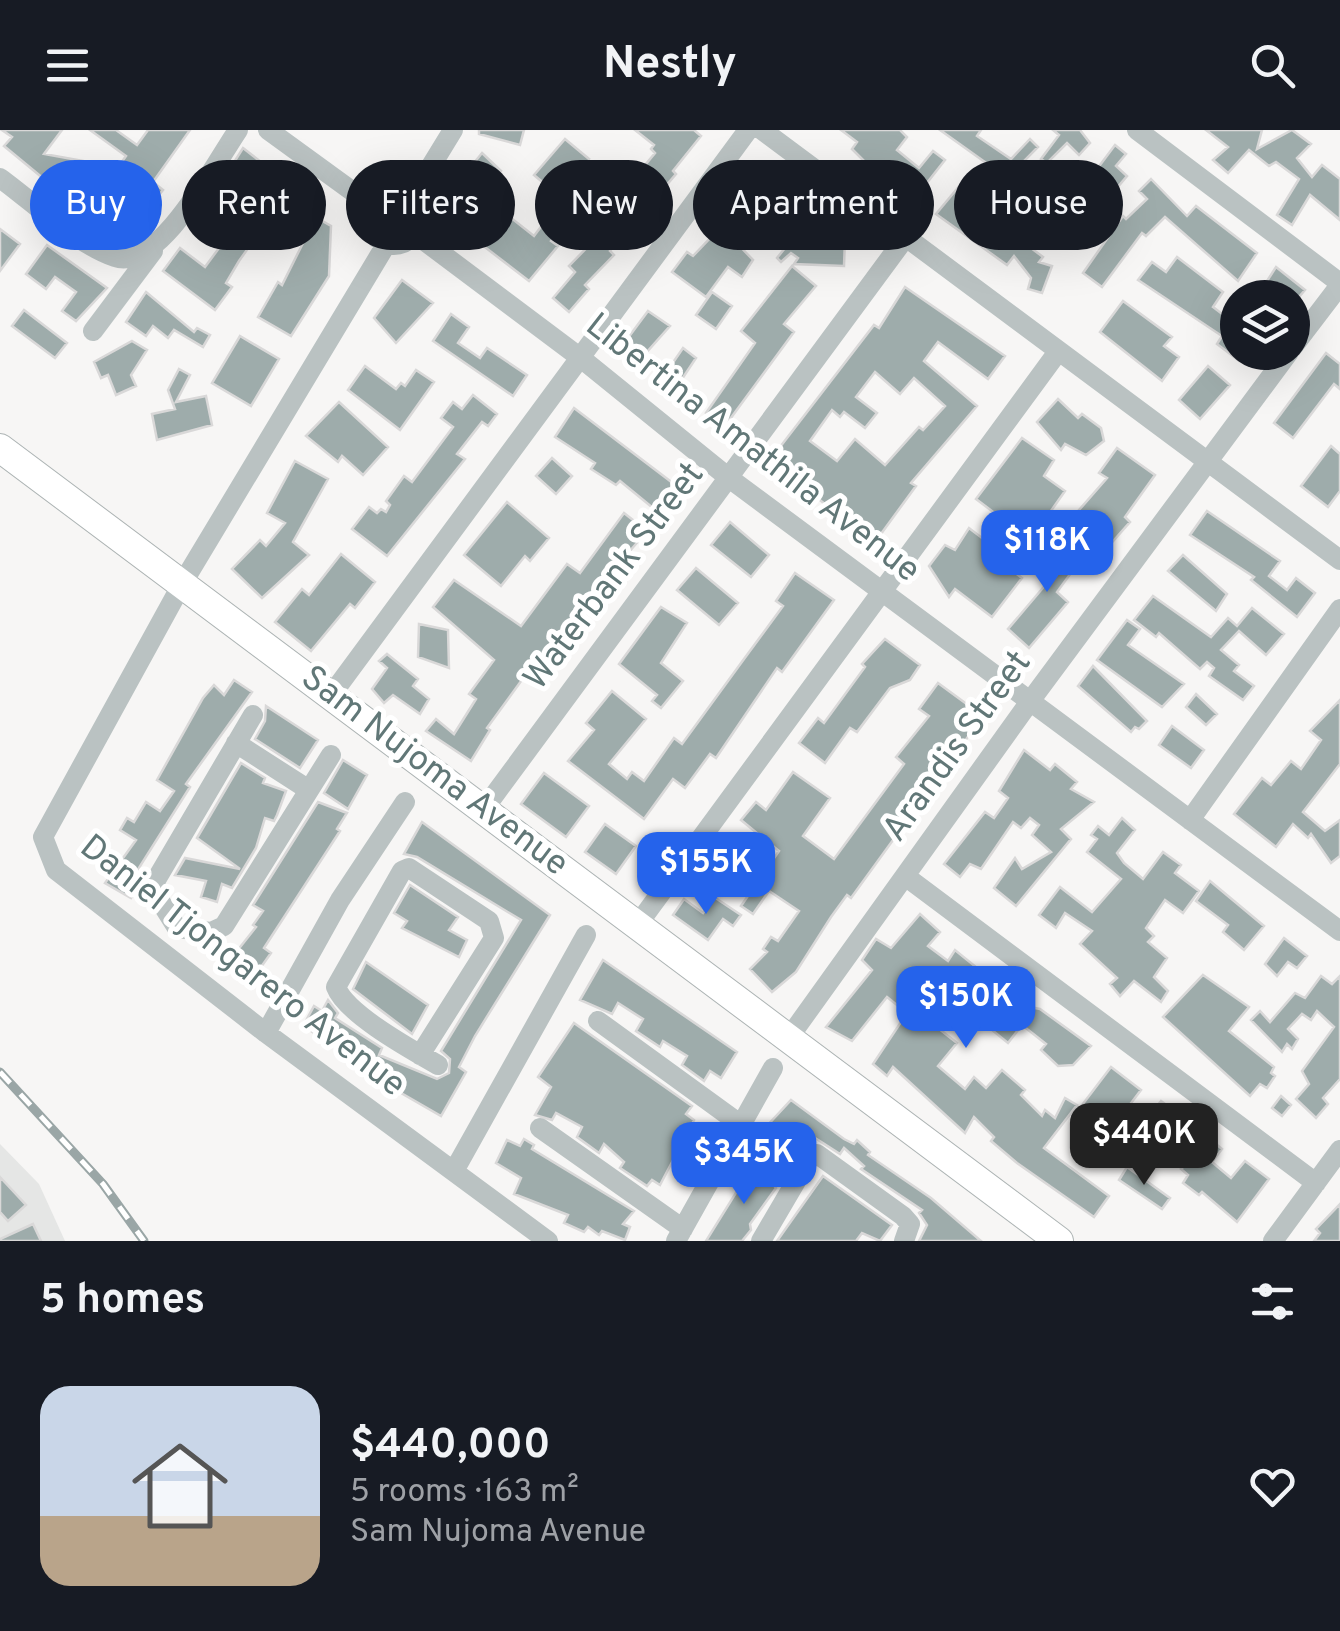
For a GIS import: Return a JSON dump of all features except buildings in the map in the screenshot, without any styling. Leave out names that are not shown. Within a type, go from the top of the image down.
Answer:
[{"type":"highway","name":"Sam Nujoma Avenue","points":[[0,448],[1059,1241]]},
{"type":"street","points":[[162,239],[238,130]]},
{"type":"street","points":[[268,130],[346,187]]},
{"type":"street","points":[[434,160],[453,130]]},
{"type":"street","points":[[332,694],[748,130]]},
{"type":"street","points":[[762,130],[802,160]]},
{"type":"street","points":[[1137,130],[1340,284]]},
{"type":"street","points":[[0,178],[30,199]]},
{"type":"street","points":[[105,250],[117,258],[154,250]]},
{"type":"street","points":[[93,331],[154,250]]},
{"type":"street","name":"Daniel Tjongarero Avenue","points":[[383,250],[182,584],[44,836],[56,870],[548,1241]]},
{"type":"street","name":"Libertina Amathila Avenue","points":[[436,250],[582,359],[729,478],[1340,931]]},
{"type":"street","name":"Waterbank Street","points":[[484,809],[897,250]]},
{"type":"street","points":[[922,250],[1340,560]]},
{"type":"street","name":"Arandis Street","points":[[1310,324],[1340,284]]},
{"type":"street","points":[[638,924],[1057,353]]},
{"type":"street","name":"Arandis Street","points":[[790,1036],[1031,700],[1276,370]]},
{"type":"street","points":[[1190,820],[1340,609]]},
{"type":"street","points":[[177,928],[155,894],[156,880],[253,715]]},
{"type":"street","points":[[236,743],[310,790]]},
{"type":"street","points":[[177,928],[212,932],[224,926],[331,755]]},
{"type":"street","points":[[266,1032],[340,900],[405,802]]},
{"type":"street","points":[[409,868],[489,921],[494,930],[494,938],[429,1060],[344,1001],[336,987],[373,921],[402,871],[409,868]]},
{"type":"street","points":[[905,876],[1316,1183]]},
{"type":"street","points":[[340,900],[373,921]]},
{"type":"street","points":[[163,953],[177,928]]},
{"type":"street","points":[[454,1171],[586,935]]},
{"type":"street","points":[[598,1020],[800,1173]]},
{"type":"street","points":[[540,1128],[679,1235],[773,1068]]},
{"type":"street","points":[[1272,1241],[1340,1150]]},
{"type":"street","points":[[761,1241],[812,1154],[822,1156],[910,1224],[904,1241]]},
{"type":"shaded area","points":[[0,1144],[39,1184],[65,1241],[0,1241]]},
{"type":"railway","points":[[0,1072],[103,1184],[144,1241]]}]
